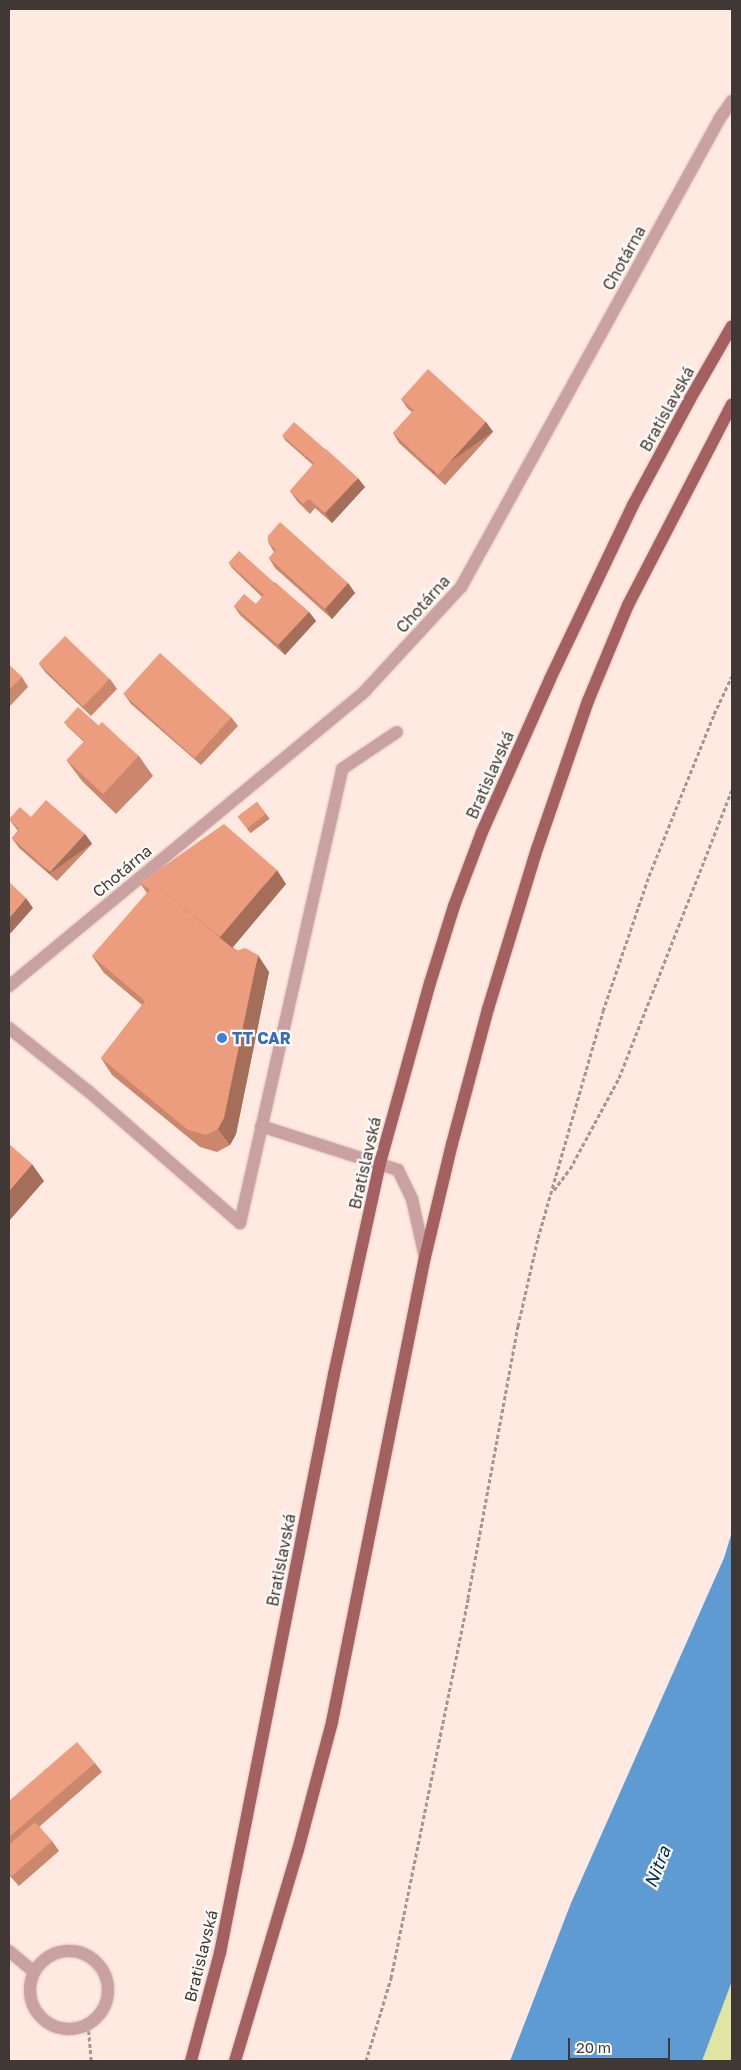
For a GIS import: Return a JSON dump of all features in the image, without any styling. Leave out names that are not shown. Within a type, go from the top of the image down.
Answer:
[{"type":"main road","name":"Bratislavská","points":[[191,2061],[220,1952],[334,1374],[380,1163],[430,983],[454,906],[482,832],[550,680],[633,506],[690,399],[732,326]]},
{"type":"main road","points":[[235,2061],[298,1850],[332,1722],[425,1257],[452,1144],[488,1009],[537,849],[588,701],[628,605],[732,404]]},
{"type":"street","name":"Chotárna","points":[[9,986],[365,691],[462,587],[720,118],[732,101]]},
{"type":"street","points":[[9,1028],[88,1091],[240,1223],[342,769],[397,732]]},
{"type":"street","points":[[261,1126],[398,1170],[412,1200],[425,1257]]},
{"type":"street","points":[[9,1951],[34,1972]]},
{"type":"street","points":[[66,1951],[79,1952],[92,1958],[101,1968],[106,1979],[108,1992],[104,2006],[98,2016],[88,2024],[76,2028],[52,2025],[42,2018],[35,2008],[30,1984],[34,1972],[48,1958],[66,1951]]},
{"type":"path","points":[[366,2061],[391,1978],[468,1598],[518,1326],[538,1238],[603,1011],[649,876],[714,714],[732,676]]},
{"type":"path","points":[[552,1192],[570,1169],[619,1078],[732,790]]},
{"type":"path","points":[[88,2024],[91,2061]]},
{"type":"green space","points":[[732,1981],[732,2061],[702,2061],[706,2049]]},
{"type":"water","name":"Nitra","points":[[732,1532],[732,1981],[702,2061],[510,2061],[571,1903],[724,1558]]},
{"type":"building","points":[[428,369],[486,422],[438,475],[393,433],[414,410],[401,399]]},
{"type":"building","points":[[294,422],[326,450],[315,464],[282,436]]},
{"type":"building","points":[[326,449],[358,478],[325,513],[309,499],[303,504],[290,491]]},
{"type":"building","points":[[280,522],[348,583],[325,609],[269,558],[276,550],[268,542],[268,536]]},
{"type":"building","points":[[239,551],[275,583],[264,595],[228,563]]},
{"type":"building","points":[[275,582],[309,612],[278,645],[234,606],[244,594],[256,604]]},
{"type":"building","points":[[65,636],[110,679],[83,706],[39,663]]},
{"type":"building","points":[[160,653],[231,717],[195,758],[123,694]]},
{"type":"building","points":[[9,665],[22,677],[9,690]]},
{"type":"building","points":[[78,707],[99,726],[85,741],[64,723]]},
{"type":"building","points":[[102,722],[139,756],[103,794],[67,760]]},
{"type":"building","points":[[46,800],[85,834],[50,872],[12,838],[19,829],[9,819],[20,807],[31,817]]},
{"type":"building","points":[[257,802],[266,814],[247,828],[238,816]]},
{"type":"building","points":[[224,824],[277,870],[220,937],[155,884],[150,890],[140,883]]},
{"type":"building","points":[[9,882],[26,898],[9,918]]},
{"type":"building","points":[[155,884],[236,951],[245,948],[258,955],[224,1118],[218,1129],[206,1135],[188,1130],[101,1058],[145,1001],[92,956]]},
{"type":"building","points":[[9,1144],[32,1164],[9,1191]]},
{"type":"building","points":[[77,1742],[95,1763],[9,1837],[9,1801]]},
{"type":"building","points":[[35,1822],[52,1841],[12,1876],[9,1873],[9,1845]]},
{"type":"place","name":"TT CAR","points":[[222,1038]]}]
